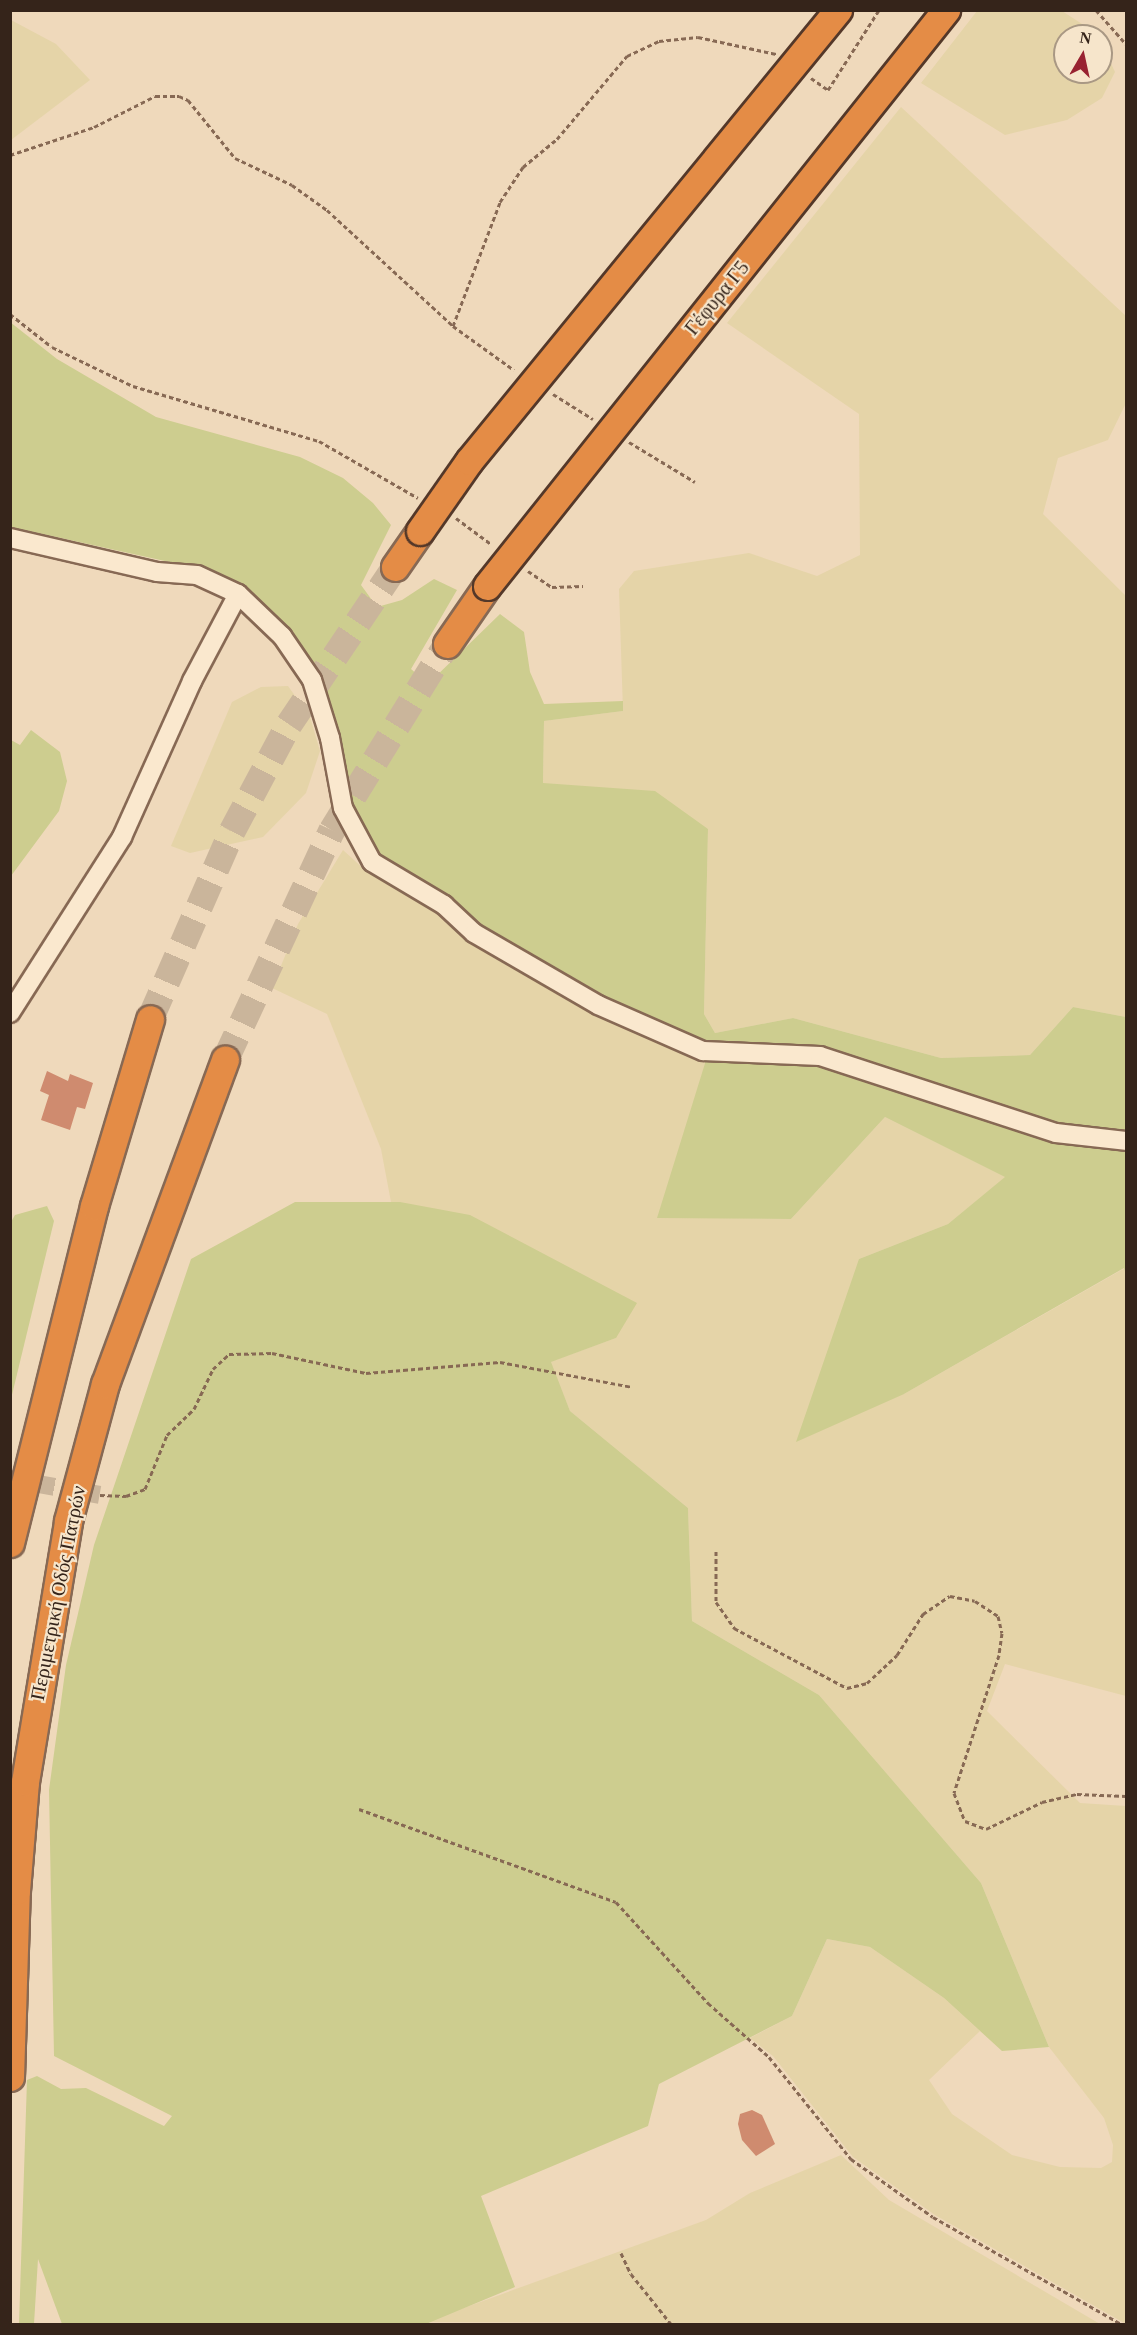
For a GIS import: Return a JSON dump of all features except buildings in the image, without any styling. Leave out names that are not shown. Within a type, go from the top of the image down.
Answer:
[{"type":"highway","points":[[395,567],[469,461],[838,10]]},
{"type":"highway","name":"Γέφυρα Γ5","points":[[447,644],[487,586],[946,10]]},
{"type":"highway","points":[[10,1543],[94,1206],[150,1019]]},
{"type":"highway","name":"Περιμετρική Οδός Πατρών","points":[[10,2077],[16,1891],[25,1782],[68,1521],[105,1384],[225,1060]]},
{"type":"street","points":[[10,538],[55,545],[158,572],[197,575],[238,594],[282,636],[312,680],[330,738],[343,808],[366,855],[381,869],[444,905],[474,933],[598,1005],[689,1047],[720,1053],[820,1056],[1056,1133],[1126,1140]]},
{"type":"street","points":[[10,1013],[122,837],[192,681],[238,594]]},
{"type":"path","points":[[802,72],[828,90],[879,10]]},
{"type":"path","points":[[1096,10],[1126,44]]},
{"type":"path","points":[[453,326],[500,202],[523,167],[557,139],[627,56],[659,41],[698,37],[753,46],[784,60]]},
{"type":"path","points":[[10,155],[94,128],[155,96],[180,96],[188,100],[235,158],[292,185],[327,210],[453,326],[524,377]]},
{"type":"path","points":[[10,314],[52,347],[123,381],[164,397],[319,441],[422,501]]},
{"type":"path","points":[[544,389],[594,420]]},
{"type":"path","points":[[624,439],[694,482]]},
{"type":"path","points":[[451,515],[494,546]]},
{"type":"path","points":[[521,566],[552,587],[583,586]]},
{"type":"path","points":[[100,1495],[126,1496],[146,1489],[167,1435],[194,1408],[213,1369],[229,1354],[272,1353],[366,1373],[500,1362],[632,1387]]},
{"type":"path","points":[[716,1551],[716,1602],[734,1628],[847,1688],[867,1683],[897,1655],[923,1614],[950,1596],[975,1601],[998,1616],[1002,1633],[999,1654],[954,1793],[965,1821],[986,1830],[1042,1802],[1077,1794],[1126,1797]]},
{"type":"path","points":[[359,1809],[616,1902],[708,2003],[769,2057],[851,2159],[933,2217],[1121,2325]]},
{"type":"path","points":[[621,2253],[631,2274],[671,2325]]},
{"type":"shaded area","points":[[977,11],[1062,11],[1082,24],[1053,24],[1053,84],[1109,84],[1102,98],[1067,120],[1005,135],[921,83]]},
{"type":"shaded area","points":[[11,20],[56,44],[90,80],[11,140]]},
{"type":"shaded area","points":[[901,107],[1126,316],[1126,403],[1108,440],[1058,458],[1043,514],[1126,596],[1126,1017],[1073,1007],[1030,1055],[941,1058],[793,1018],[715,1033],[704,1014],[708,829],[543,784],[544,721],[623,711],[619,589],[634,571],[749,553],[817,576],[860,555],[859,414],[727,323]]},
{"type":"shaded area","points":[[288,686],[310,717],[320,751],[306,793],[263,837],[190,853],[171,846],[232,702],[261,687]]},
{"type":"shaded area","points":[[343,850],[365,870],[431,909],[465,940],[569,997],[706,1062],[658,1217],[791,1219],[885,1117],[1006,1177],[948,1224],[859,1259],[904,1394],[1125,1268],[1126,1696],[1005,1664],[987,1711],[1080,1803],[1126,1806],[1126,2324],[935,2215],[853,2157],[773,2056],[750,2038],[792,2016],[827,1939],[870,1947],[944,1998],[980,2031],[929,2080],[952,2114],[1012,2155],[1060,2167],[1101,2168],[1112,2162],[1113,2145],[1104,2118],[1049,2047],[981,1883],[819,1695],[692,1621],[688,1508],[570,1411],[550,1362],[616,1338],[391,1202],[381,1149],[327,1014],[272,988],[298,924]]},
{"type":"shaded area","points":[[841,2155],[889,2200],[1100,2324],[425,2322],[706,2220],[750,2193]]},
{"type":"green space","points":[[10,322],[57,359],[156,417],[300,457],[343,478],[373,503],[391,525],[361,585],[377,607],[402,600],[434,579],[457,590],[411,669],[428,684],[500,614],[524,632],[530,672],[544,704],[623,701],[623,711],[544,721],[543,783],[655,791],[708,829],[704,1014],[715,1033],[793,1018],[941,1058],[1030,1055],[1073,1007],[1126,1017],[1126,1274],[1124,1268],[904,1394],[796,1442],[859,1259],[948,1224],[1005,1177],[885,1117],[791,1219],[657,1218],[711,1044],[693,1040],[594,994],[486,934],[378,860],[352,814],[300,649],[279,619],[232,581],[201,569],[11,527]]},
{"type":"green space","points":[[31,730],[60,752],[67,781],[59,811],[11,876],[11,740],[20,745]]},
{"type":"green space","points":[[295,1202],[400,1202],[470,1215],[637,1303],[616,1338],[551,1362],[570,1411],[688,1508],[692,1621],[819,1695],[981,1883],[1049,2047],[1002,2051],[944,1998],[870,1947],[827,1939],[792,2016],[659,2084],[648,2126],[481,2196],[515,2287],[426,2324],[62,2324],[38,2259],[34,2324],[19,2324],[27,2080],[37,2076],[61,2089],[86,2088],[164,2126],[172,2116],[54,2056],[49,1790],[66,1665],[94,1545],[191,1259]]},
{"type":"green space","points":[[47,1206],[54,1221],[11,1399],[11,1222],[15,1215]]},
{"type":"tunnel","points":[[150,1019],[232,831],[289,724],[395,567]]},
{"type":"tunnel","points":[[225,1060],[332,830],[447,644]]},
{"type":"tunnel","points":[[10,1479],[100,1495]]}]
